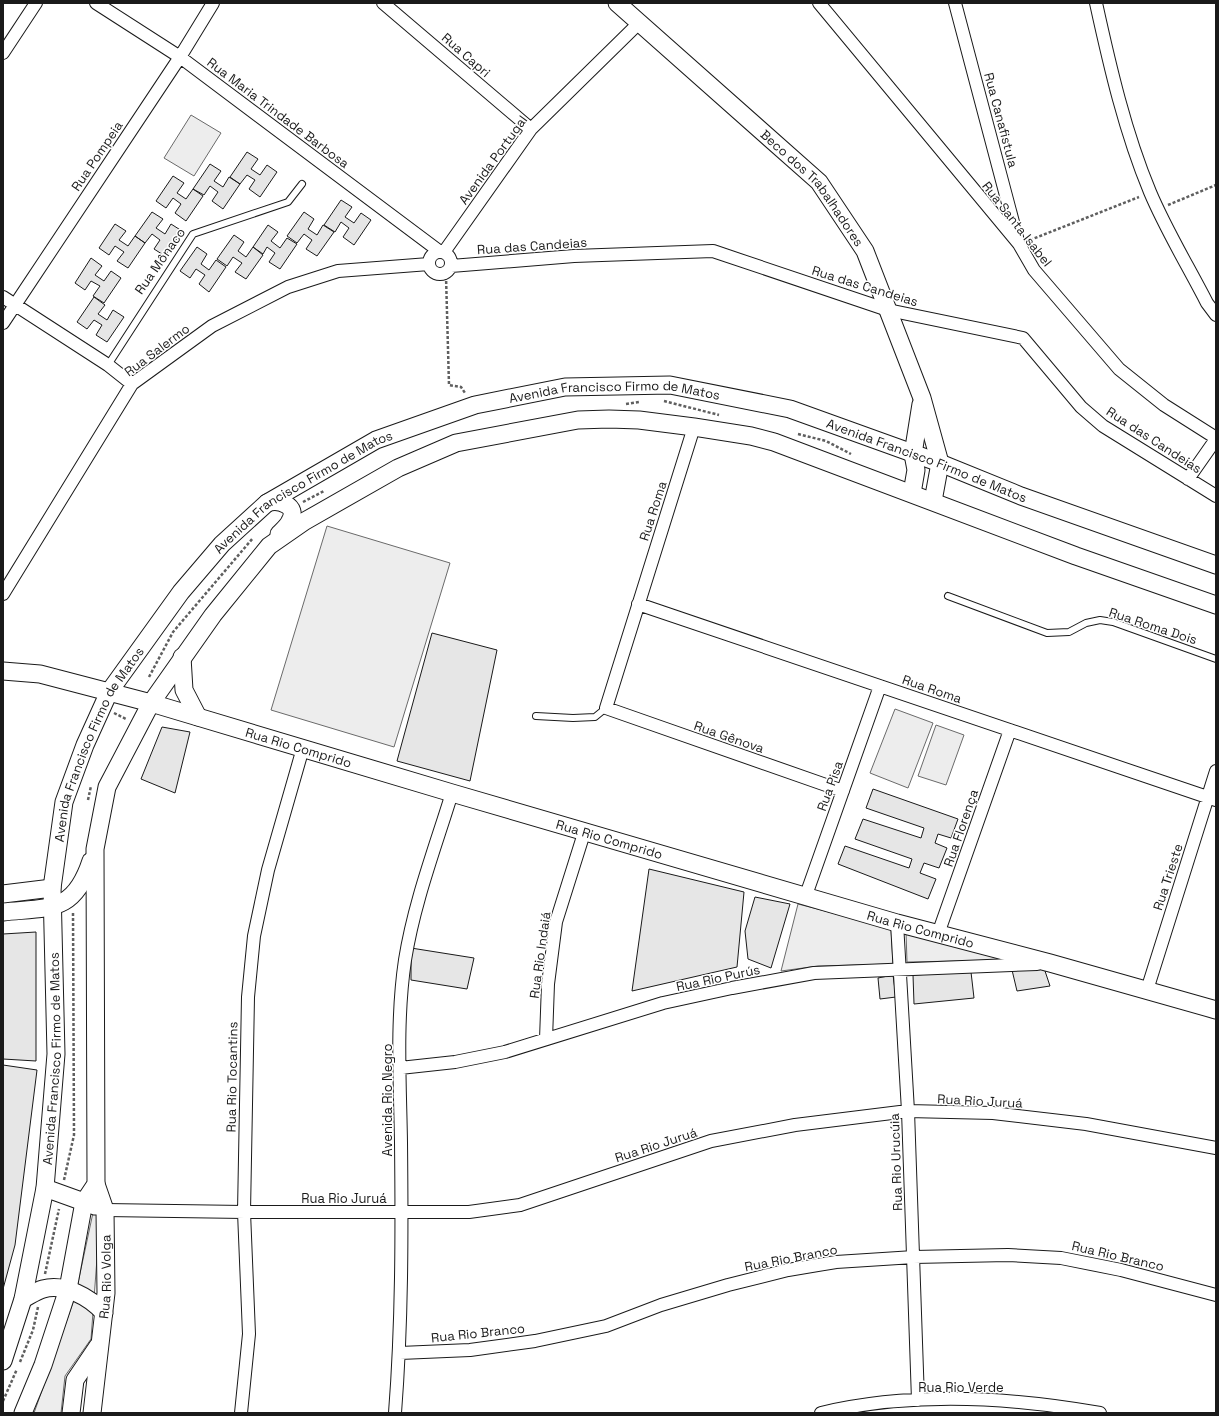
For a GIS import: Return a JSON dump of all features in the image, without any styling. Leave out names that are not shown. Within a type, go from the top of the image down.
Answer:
[{"type":"street","points":[[3,53],[36,3]]},
{"type":"street","name":"Rua Maria Trindade Barbosa","points":[[96,3],[180,58],[442,252]]},
{"type":"street","name":"Rua Pompeia","points":[[3,323],[180,58],[213,3]]},
{"type":"street","name":"Rua Capri","points":[[383,3],[531,129]]},
{"type":"street","name":"Beco dos Trabalhadores","points":[[617,3],[819,182],[865,251],[922,398],[940,463],[933,501]]},
{"type":"street","name":"Rua Santa Isabel","points":[[819,3],[1019,244],[1034,270],[1119,369],[1164,405],[1216,439]]},
{"type":"street","name":"Rua Canafistula","points":[[956,3],[1019,244]]},
{"type":"street","points":[[1096,3],[1110,66],[1130,138],[1150,192],[1207,303],[1216,315]]},
{"type":"street","name":"Avenida Portugal","points":[[442,252],[531,129],[638,23]]},
{"type":"street","name":"Rua das Candeias","points":[[448,270],[574,256],[713,251],[888,310],[1023,338],[1081,408],[1103,426],[1216,496]]},
{"type":"street","points":[[442,252],[450,258],[448,270],[437,274],[430,268],[429,264],[432,255],[442,252]]},
{"type":"street","name":"Rua Salermo","points":[[3,594],[132,384],[212,326],[288,287],[338,271],[429,264]]},
{"type":"street","points":[[3,297],[108,365],[132,384]]},
{"type":"street","name":"Avenida Francisco Firmo de Matos","points":[[3,1361],[23,1299],[45,1188],[56,1054],[52,888],[64,802],[85,745],[109,692],[181,592],[222,544],[266,503],[376,440],[475,405],[564,387],[670,385],[790,409],[940,463],[1020,496],[1216,565]]},
{"type":"street","points":[[912,493],[916,470],[913,454],[922,398]]},
{"type":"street","name":"Avenida Francisco Firmo de Matos","points":[[105,1210],[96,1184],[95,849],[107,787],[130,723],[144,701],[182,657],[269,546],[305,521],[398,468],[456,442],[578,420],[639,420],[751,436],[774,442],[1076,556],[1216,605]]},
{"type":"street","name":"Rua Roma","points":[[606,708],[694,427]]},
{"type":"street","points":[[1188,479],[1216,439]]},
{"type":"street","points":[[266,503],[280,502],[288,505],[292,513],[290,521],[269,546]]},
{"type":"street","name":"Rua Roma","points":[[638,604],[1212,799]]},
{"type":"street","points":[[182,657],[184,690],[198,717]]},
{"type":"street","name":"Rua Rio Comprido","points":[[3,671],[40,674],[144,701],[897,923],[1050,963],[1216,1010]]},
{"type":"street","name":"Rua Pisa","points":[[806,895],[880,686]]},
{"type":"street","name":"Rua Gênova","points":[[606,708],[843,791]]},
{"type":"street","name":"Rua Florença","points":[[938,934],[1010,730]]},
{"type":"street","name":"Rua Rio Tocantins","points":[[241,1413],[249,1334],[244,1212],[248,997],[254,936],[268,870],[303,748]]},
{"type":"street","name":"Rua Trieste","points":[[1147,990],[1212,799],[1216,772]]},
{"type":"street","name":"Avenida Rio Negro","points":[[395,1413],[400,1353],[402,1212],[400,1007],[405,959],[420,896],[452,793]]},
{"type":"street","name":"Rua Rio Indaiá","points":[[546,1039],[548,984],[556,922],[585,830]]},
{"type":"street","points":[[3,912],[52,907],[72,897],[84,881],[95,849]]},
{"type":"street","points":[[3,894],[52,888]]},
{"type":"street","name":"Rua Rio Urucúia","points":[[897,923],[901,968],[908,1111],[918,1400]]},
{"type":"street","name":"Rua Rio Purús","points":[[400,1068],[455,1062],[505,1052],[663,1003],[732,988],[814,974],[901,968],[1050,963]]},
{"type":"street","name":"Rua Rio Juruá","points":[[105,1210],[244,1212],[469,1212],[520,1205],[712,1141],[795,1125],[908,1111],[1000,1114],[1086,1124],[1216,1148]]},
{"type":"street","points":[[23,1413],[43,1365],[68,1289],[84,1202],[96,1184]]},
{"type":"street","points":[[45,1188],[105,1210]]},
{"type":"street","name":"Rua Rio Volga","points":[[92,1413],[106,1293],[105,1210]]},
{"type":"street","name":"Rua Rio Branco","points":[[400,1353],[470,1350],[535,1341],[606,1326],[661,1305],[788,1270],[836,1262],[914,1257],[1008,1255],[1061,1258],[1121,1270],[1216,1296]]},
{"type":"street","points":[[23,1299],[42,1290],[68,1289],[97,1305],[104,1313]]},
{"type":"street","points":[[71,1413],[75,1380],[100,1344]]},
{"type":"street","name":"Rua Rio Verde","points":[[821,1413],[842,1408],[918,1400],[1017,1401],[1100,1413]]},
{"type":"lane","name":"Rua Mônaco","points":[[108,365],[193,234],[288,202],[302,184]]},
{"type":"lane","name":"Rua Roma Dois","points":[[948,596],[1047,633],[1069,632],[1086,623],[1100,620],[1113,622],[1216,659]]},
{"type":"lane","points":[[536,716],[573,718],[595,717],[606,708]]},
{"type":"path","points":[[1158,210],[1216,186]]},
{"type":"path","points":[[1019,244],[1150,192]]},
{"type":"path","points":[[448,270],[449,385],[460,387],[475,405]]},
{"type":"path","points":[[656,399],[726,416]]},
{"type":"path","points":[[618,405],[641,402]]},
{"type":"path","points":[[795,433],[826,440],[853,455]]},
{"type":"path","points":[[290,509],[332,488]]},
{"type":"path","points":[[148,679],[173,632],[253,537]]},
{"type":"path","points":[[102,708],[130,723],[144,701]]},
{"type":"path","points":[[87,804],[89,789],[93,782]]},
{"type":"path","points":[[3,1402],[33,1330],[74,1135],[73,906],[75,893]]},
{"type":"shaded area","points":[[191,115],[221,133],[194,176],[164,158]]},
{"type":"shaded area","points":[[327,526],[450,563],[394,747],[271,710]]},
{"type":"shaded area","points":[[895,709],[933,723],[908,788],[870,773]]},
{"type":"shaded area","points":[[936,725],[964,735],[946,785],[918,776]]},
{"type":"shaded area","points":[[798,904],[891,928],[893,964],[818,966],[781,971]]},
{"type":"shaded area","points":[[906,932],[1009,960],[907,962]]},
{"type":"shaded area","points":[[94,1208],[100,1218],[91,1339],[65,1376],[61,1413],[34,1413],[75,1297]]},
{"type":"building","points":[[247,152],[258,159],[251,169],[260,175],[267,165],[277,172],[260,197],[249,189],[255,180],[247,175],[240,184],[230,177]]},
{"type":"building","points":[[210,164],[221,171],[214,181],[223,187],[229,177],[240,184],[223,209],[212,201],[218,192],[210,186],[204,195],[193,189]]},
{"type":"building","points":[[173,176],[184,183],[177,193],[186,199],[193,189],[203,196],[186,221],[175,213],[181,204],[173,198],[166,208],[156,201]]},
{"type":"building","points":[[341,200],[352,207],[345,217],[354,223],[361,213],[371,220],[354,245],[343,237],[349,228],[341,222],[335,232],[324,225]]},
{"type":"building","points":[[152,212],[163,219],[156,228],[165,234],[171,224],[182,231],[165,256],[154,249],[160,240],[152,234],[145,243],[135,236]]},
{"type":"building","points":[[304,212],[314,219],[308,229],[317,235],[323,225],[334,232],[317,256],[306,249],[312,240],[304,234],[297,243],[287,236]]},
{"type":"building","points":[[115,224],[126,231],[119,240],[128,246],[135,236],[145,243],[128,268],[117,261],[124,252],[115,246],[109,255],[99,248]]},
{"type":"building","points":[[268,225],[278,232],[271,241],[280,248],[287,238],[297,244],[280,269],[269,262],[275,253],[267,247],[263,254],[253,247]]},
{"type":"building","points":[[234,235],[244,242],[238,251],[246,257],[253,247],[263,255],[246,279],[235,272],[242,263],[233,257],[227,266],[217,259]]},
{"type":"building","points":[[197,247],[207,254],[201,264],[209,270],[216,260],[226,267],[209,292],[199,284],[205,275],[196,269],[190,278],[180,271]]},
{"type":"building","points":[[91,258],[102,266],[95,275],[104,281],[111,271],[121,278],[104,303],[93,296],[100,286],[91,281],[85,290],[75,283]]},
{"type":"building","points":[[94,297],[105,305],[98,314],[107,320],[113,310],[124,317],[107,342],[96,335],[102,325],[94,320],[87,329],[77,322]]},
{"type":"building","points":[[432,633],[497,650],[470,781],[397,761]]},
{"type":"building","points":[[162,727],[190,732],[175,793],[141,779]]},
{"type":"building","points":[[873,789],[958,819],[951,838],[938,834],[935,843],[947,848],[939,868],[924,863],[920,873],[936,879],[928,899],[838,864],[845,846],[909,868],[912,859],[855,839],[863,819],[921,838],[924,828],[866,808]]},
{"type":"building","points":[[649,869],[744,892],[737,967],[632,991]]},
{"type":"building","points":[[755,897],[790,904],[771,968],[748,959],[745,931]]},
{"type":"building","points":[[36,932],[36,1061],[3,1059],[3,934]]},
{"type":"building","points":[[411,948],[474,958],[467,989],[411,980]]},
{"type":"building","points":[[1044,968],[1050,986],[1017,991],[1012,970]]},
{"type":"building","points":[[971,972],[974,998],[914,1004],[913,975]]},
{"type":"building","points":[[893,975],[896,997],[880,999],[878,978]]},
{"type":"building","points":[[3,1065],[37,1070],[15,1245],[3,1289]]}]
